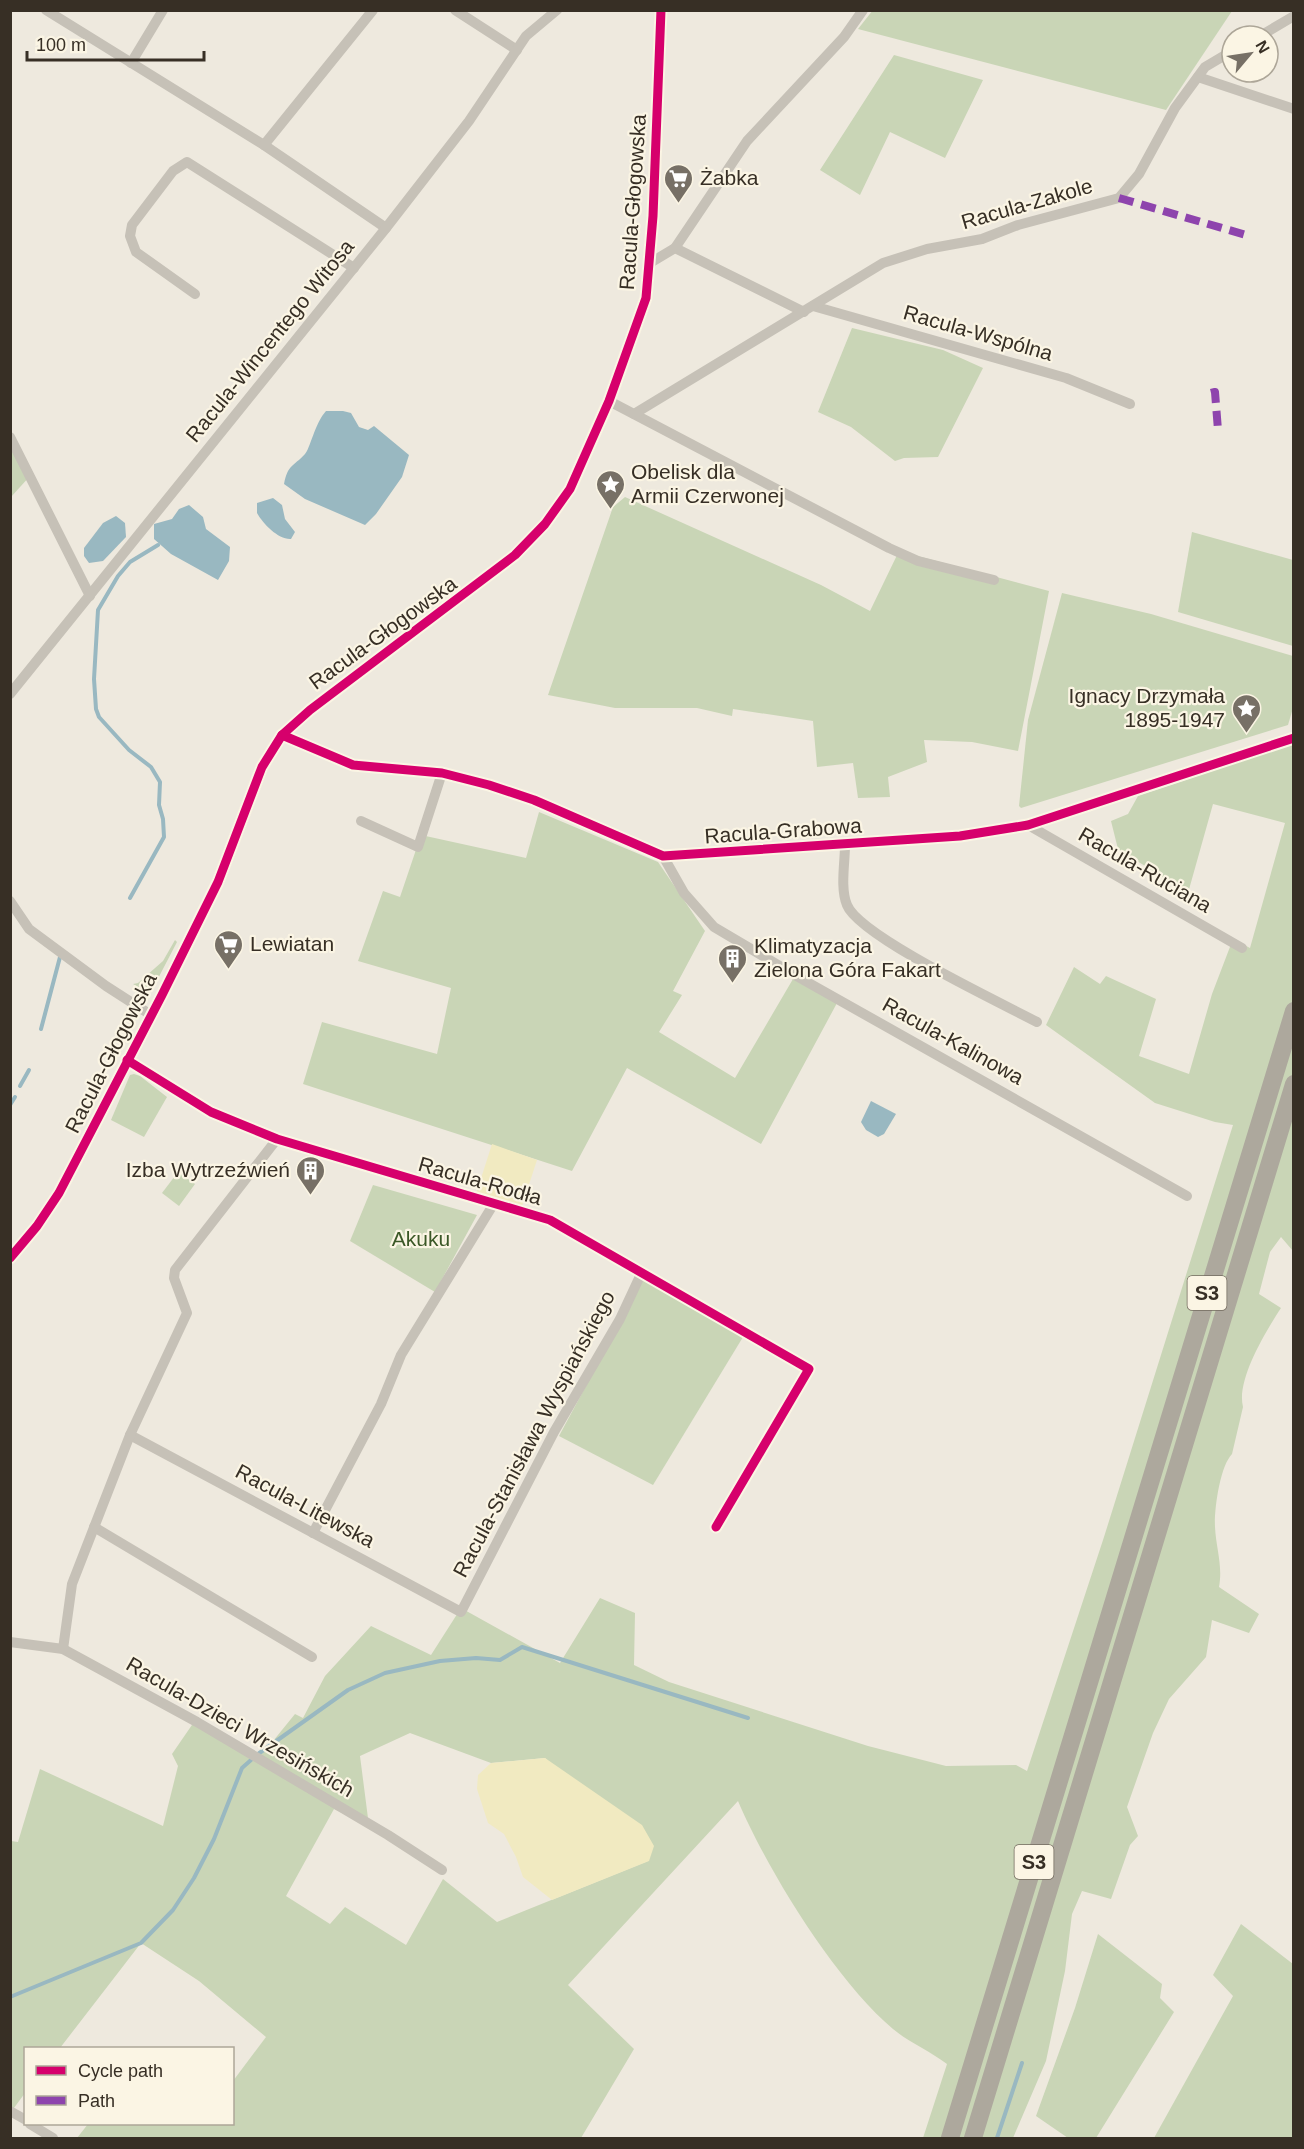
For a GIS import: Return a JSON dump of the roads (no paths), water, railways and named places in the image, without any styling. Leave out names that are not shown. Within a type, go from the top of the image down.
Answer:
[{"type":"highway","name":"S3","points":[[950,2139],[1293,1011]]},
{"type":"highway","name":"S3","points":[[973,2139],[1293,1084]]},
{"type":"street","points":[[46,10],[264,145],[386,228]]},
{"type":"street","points":[[131,63],[164,10]]},
{"type":"street","points":[[264,145],[373,10]]},
{"type":"street","points":[[455,10],[517,50]]},
{"type":"street","name":"Racula-Wincentego Witosa","points":[[10,694],[386,228],[469,121],[526,36],[557,10]]},
{"type":"street","name":"Racula-Głogowska","points":[[10,1258],[51,1207],[151,1015],[218,882],[262,767],[282,735],[318,704],[469,592],[530,540],[570,489],[609,401],[646,298],[650,263],[661,10]]},
{"type":"street","points":[[650,263],[675,248],[747,141],[844,37],[863,10]]},
{"type":"street","points":[[1289,26],[1293,16]]},
{"type":"street","points":[[1203,74],[1220,61]]},
{"type":"street","points":[[1203,74],[1293,109]]},
{"type":"street","name":"Racula-Zakole","points":[[634,414],[888,261],[927,249],[982,239],[1018,225],[1119,198],[1139,174],[1175,108],[1203,74]]},
{"type":"street","points":[[195,294],[136,252],[130,236],[132,225],[172,171],[178,165],[187,162],[354,268]]},
{"type":"street","points":[[675,248],[808,309]]},
{"type":"street","name":"Racula-Wspólna","points":[[808,309],[1066,378],[1130,404]]},
{"type":"street","points":[[609,401],[889,548],[918,561],[994,580]]},
{"type":"street","points":[[10,437],[90,596]]},
{"type":"street","name":"Racula-Grabowa","points":[[282,735],[353,765],[442,773],[534,800],[663,856],[845,845],[998,832],[1028,825],[1293,738]]},
{"type":"street","points":[[361,821],[418,847],[442,773]]},
{"type":"street","name":"Racula-Ruciana","points":[[1028,825],[1242,948]]},
{"type":"street","points":[[845,845],[844,894],[847,906],[856,918],[870,930],[1037,1022]]},
{"type":"street","name":"Racula-Kalinowa","points":[[663,856],[684,893],[714,927],[1187,1196]]},
{"type":"street","points":[[10,901],[29,929],[105,986],[151,1015]]},
{"type":"street","name":"Racula-Rodła","points":[[127,1060],[212,1112],[277,1139],[493,1205],[550,1220],[808,1370],[716,1527]]},
{"type":"street","points":[[63,1649],[72,1584],[130,1435],[187,1313],[174,1278],[174,1270],[277,1139]]},
{"type":"street","points":[[313,1533],[381,1404],[401,1355],[493,1205]]},
{"type":"street","name":"Racula-Stanisława Wyspiańskiego","points":[[461,1612],[554,1432],[620,1319],[641,1274]]},
{"type":"street","name":"Racula-Litewska","points":[[130,1435],[461,1612]]},
{"type":"street","points":[[94,1527],[312,1657]]},
{"type":"street","name":"Racula-Dzieci Wrzesińskich","points":[[10,1642],[63,1649],[197,1722],[388,1835],[442,1870]]},
{"type":"street","points":[[10,2111],[24,2120]]},
{"type":"street","points":[[32,2125],[53,2139]]},
{"type":"water","points":[[326,411],[351,413],[359,427],[368,430],[374,426],[409,455],[402,477],[376,514],[365,525],[305,499],[284,484],[289,469],[307,451]]},
{"type":"water","points":[[273,498],[282,505],[285,519],[295,532],[291,539],[281,537],[263,522],[257,513],[257,503]]},
{"type":"water","points":[[189,505],[203,517],[206,529],[230,547],[229,561],[218,580],[171,554],[154,539],[154,524],[172,519],[179,509]]},
{"type":"water","points":[[116,516],[125,523],[126,537],[103,561],[89,563],[84,556],[84,548],[103,523]]},
{"type":"water","points":[[871,1101],[896,1114],[884,1134],[878,1137],[866,1130],[861,1122]]},
{"type":"waterway","points":[[130,898],[164,837],[159,805],[160,782],[151,767],[129,750],[99,717],[96,709],[94,679],[98,610],[118,576],[130,562],[158,545]]},
{"type":"waterway","points":[[41,1029],[60,957]]},
{"type":"waterway","points":[[20,1086],[29,1070]]},
{"type":"waterway","points":[[10,1105],[15,1097]]},
{"type":"waterway","points":[[258,1754],[348,1690],[385,1673],[440,1661],[476,1658],[500,1660],[522,1647],[748,1718]]},
{"type":"waterway","points":[[10,1997],[141,1943],[173,1910],[194,1878],[214,1839],[242,1768],[251,1760]]},
{"type":"waterway","points":[[997,2138],[1022,2063]]},
{"type":"place","name":"Żabka","points":[[679,204]]},
{"type":"place","name":"Obelisk dla Armii Czerwonej","points":[[610,510]]},
{"type":"place","name":"Ignacy Drzymała 1895-1947","points":[[1246,734]]},
{"type":"place","name":"Lewiatan","points":[[229,970]]},
{"type":"place","name":"Klimatyzacja Zielona Góra Fakart","points":[[733,984]]},
{"type":"place","name":"Izba Wytrzeźwień","points":[[311,1196]]},
{"type":"park label","name":"Akuku","points":[[421,1239]]}]
